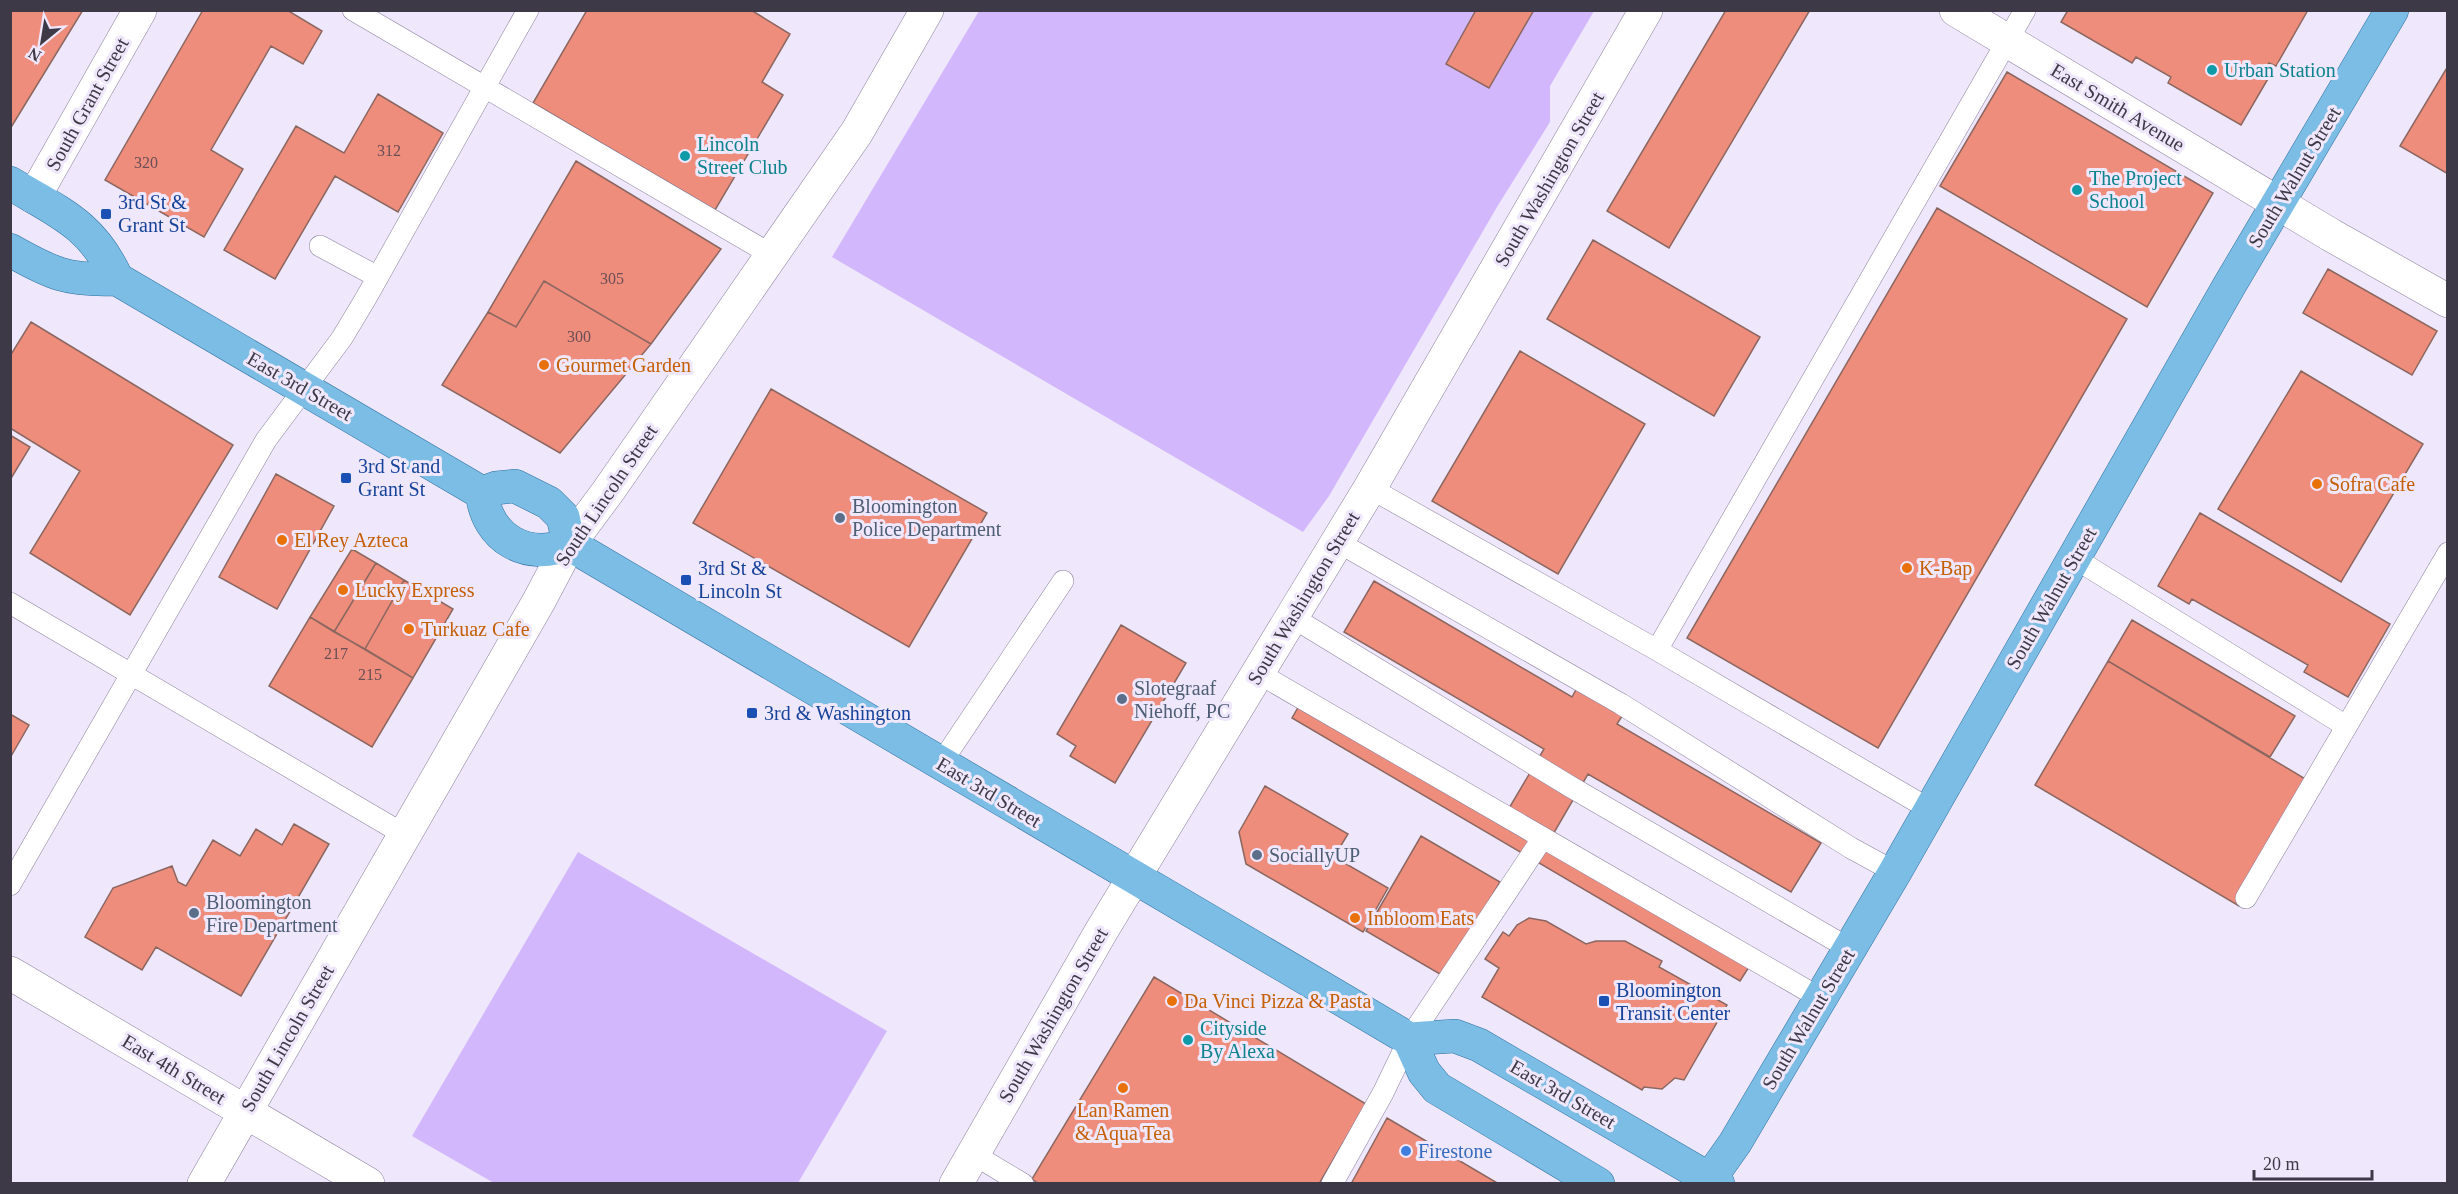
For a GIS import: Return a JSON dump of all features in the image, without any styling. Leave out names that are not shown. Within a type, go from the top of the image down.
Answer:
[{"type":"main road","name":"South Walnut Street","points":[[1711,1182],[1931,810],[2229,286],[2391,10]]},
{"type":"main road","points":[[10,250],[57,275],[74,279],[117,279],[102,250],[90,235],[70,218],[22,190]]},
{"type":"main road","name":"East 3rd Street","points":[[117,279],[482,493]]},
{"type":"main road","points":[[515,486],[549,502],[563,518],[569,544],[549,551],[537,551],[527,549],[499,534],[485,512],[482,493],[496,488],[515,486]]},
{"type":"main road","name":"East 3rd Street","points":[[569,544],[1409,1039],[1455,1036],[1479,1045],[1711,1182]]},
{"type":"main road","points":[[1409,1039],[1424,1072],[1437,1088],[1598,1184]]},
{"type":"street","name":"South Grant Street","points":[[22,190],[140,10]]},
{"type":"street","name":"South Lincoln Street","points":[[204,1184],[539,601],[569,544],[609,490],[857,132],[927,10]]},
{"type":"street","name":"South Washington Street","points":[[956,1184],[1134,877],[1370,488],[1646,10]]},
{"type":"street","name":"East Smith Avenue","points":[[1956,10],[2279,204],[2448,301]]},
{"type":"street","name":"East 4th Street","points":[[10,973],[368,1184]]},
{"type":"lane","points":[[353,10],[772,255]]},
{"type":"lane","points":[[10,885],[266,440],[342,338],[528,10]]},
{"type":"lane","points":[[1657,650],[2025,10]]},
{"type":"lane","points":[[320,246],[378,277]]},
{"type":"lane","points":[[1370,488],[1657,650],[1931,810]]},
{"type":"lane","points":[[1336,541],[1620,704],[1851,848],[1895,872]]},
{"type":"lane","points":[[2246,898],[2448,553]]},
{"type":"lane","points":[[2074,558],[2346,726]]},
{"type":"lane","points":[[941,763],[1063,581]]},
{"type":"lane","points":[[10,603],[405,835]]},
{"type":"lane","points":[[1292,617],[1571,787],[1850,949]]},
{"type":"lane","points":[[1258,673],[1820,998]]},
{"type":"lane","points":[[1332,1184],[1383,1093],[1409,1039],[1542,838]]},
{"type":"lane","points":[[973,1154],[1023,1184]]},
{"type":"shaded area","points":[[979,11],[1594,11],[1550,86],[1550,122],[1497,207],[1329,496],[1303,532],[832,257]]},
{"type":"shaded area","points":[[578,852],[887,1031],[798,1183],[494,1183],[412,1136]]},
{"type":"building","points":[[10,10],[83,10],[10,129]]},
{"type":"building","points":[[203,10],[287,10],[322,31],[303,64],[271,46],[211,150],[243,169],[204,237],[105,180]]},
{"type":"building","name":"Lincoln Street Club","points":[[587,10],[751,10],[790,34],[762,82],[783,95],[715,210],[533,103]]},
{"type":"building","points":[[1476,10],[1534,10],[1489,88],[1446,64]]},
{"type":"building","points":[[1726,10],[1810,10],[1669,248],[1607,211]]},
{"type":"building","name":"Urban Station","points":[[2068,10],[2308,10],[2276,66],[2269,63],[2263,74],[2269,77],[2241,125],[2168,83],[2171,77],[2136,57],[2132,63],[2061,22]]},
{"type":"building","points":[[2448,66],[2448,174],[2400,146]]},
{"type":"building","name":"The Project School","points":[[2007,72],[2213,193],[2147,307],[1940,186]]},
{"type":"building","points":[[378,94],[443,133],[398,212],[335,176],[275,279],[224,250],[296,126],[344,153]]},
{"type":"building","points":[[576,161],[721,249],[651,344],[544,281],[516,327],[488,312]]},
{"type":"building","points":[[1937,208],[2127,319],[1878,748],[1687,638]]},
{"type":"building","points":[[1593,240],[1760,337],[1714,416],[1547,319]]},
{"type":"building","points":[[2328,269],[2437,331],[2412,375],[2303,313]]},
{"type":"building","name":"Gourmet Garden","points":[[544,281],[651,344],[560,453],[442,385],[488,312],[516,327]]},
{"type":"building","points":[[31,322],[233,445],[130,615],[30,553],[80,471],[10,428],[10,356]]},
{"type":"building","points":[[1520,351],[1645,424],[1558,574],[1432,501]]},
{"type":"building","name":"Sofra Cafe","points":[[2301,371],[2423,444],[2341,582],[2218,509]]},
{"type":"building","name":"Bloomington Police Department","points":[[771,389],[987,513],[909,647],[693,523]]},
{"type":"building","points":[[10,435],[30,447],[10,480]]},
{"type":"building","points":[[276,474],[334,506],[277,609],[219,577]]},
{"type":"building","points":[[2200,513],[2390,624],[2348,697],[2304,672],[2308,665],[2192,599],[2189,604],[2158,586]]},
{"type":"building","name":"Lucky Express","points":[[352,549],[376,563],[334,632],[310,617]]},
{"type":"building","points":[[376,563],[404,580],[365,649],[334,632]]},
{"type":"building","name":"Turkuaz Cafe","points":[[404,580],[453,609],[413,678],[365,649]]},
{"type":"building","points":[[1374,581],[1572,697],[1578,686],[1624,713],[1617,724],[1821,843],[1791,892],[1588,774],[1552,836],[1756,956],[1740,981],[1292,718],[1307,692],[1508,810],[1544,749],[1344,632]]},
{"type":"building","points":[[310,617],[413,678],[372,747],[269,686]]},
{"type":"building","points":[[2132,620],[2295,716],[2270,757],[2108,661]]},
{"type":"building","name":"Slotegraaf Niehoff, PC","points":[[1121,625],[1186,663],[1115,783],[1070,756],[1076,746],[1057,734]]},
{"type":"building","points":[[2108,661],[2312,783],[2239,906],[2035,785]]},
{"type":"building","points":[[10,714],[29,725],[10,758]]},
{"type":"building","points":[[1265,786],[1348,834],[1334,857],[1388,888],[1363,932],[1246,864],[1239,832]]},
{"type":"building","name":"Bloomington Fire Department","points":[[294,824],[329,844],[241,996],[156,947],[142,970],[85,937],[113,888],[172,866],[178,882],[186,886],[213,840],[240,856],[256,829],[282,845]]},
{"type":"building","points":[[1421,836],[1500,882],[1445,977],[1366,931]]},
{"type":"building","name":"Bloomington Transit Center","points":[[1529,918],[1546,921],[1586,944],[1596,941],[1625,941],[1662,961],[1659,967],[1727,1005],[1684,1080],[1675,1078],[1662,1089],[1644,1087],[1642,1090],[1482,997],[1499,968],[1485,959],[1503,932],[1509,936],[1517,925]]},
{"type":"building","name":"Cityside By Alexa","points":[[1154,977],[1366,1104],[1319,1184],[1039,1184],[1032,1179]]},
{"type":"building","name":"Firestone","points":[[1387,1118],[1499,1184],[1351,1184]]},
{"type":"place","name":"Urban Station","points":[[2212,70]]},
{"type":"place","name":"Lincoln Street Club","points":[[685,156]]},
{"type":"place","name":"The Project School","points":[[2077,190]]},
{"type":"place","name":"3rd St & Grant St","points":[[106,214]]},
{"type":"place","name":"Gourmet Garden","points":[[544,365]]},
{"type":"place","name":"3rd St and Grant St","points":[[346,478]]},
{"type":"place","name":"Sofra Cafe","points":[[2317,484]]},
{"type":"place","name":"Bloomington Police Department","points":[[840,518]]},
{"type":"place","name":"El Rey Azteca","points":[[282,540]]},
{"type":"place","name":"K-Bap","points":[[1907,568]]},
{"type":"place","name":"3rd St & Lincoln St","points":[[686,580]]},
{"type":"place","name":"Lucky Express","points":[[343,590]]},
{"type":"place","name":"Turkuaz Cafe","points":[[409,629]]},
{"type":"place","name":"Slotegraaf Niehoff, PC","points":[[1122,699]]},
{"type":"place","name":"3rd & Washington","points":[[752,713]]},
{"type":"place","name":"SociallyUP","points":[[1257,855]]},
{"type":"place","name":"Bloomington Fire Department","points":[[194,913]]},
{"type":"place","name":"Inbloom Eats","points":[[1355,918]]},
{"type":"place","name":"Da Vinci Pizza & Pasta","points":[[1172,1001]]},
{"type":"place","name":"Bloomington Transit Center","points":[[1604,1001]]},
{"type":"place","name":"Cityside By Alexa","points":[[1188,1040]]},
{"type":"place","name":"Lan Ramen & Aqua Tea","points":[[1123,1088]]},
{"type":"place","name":"Firestone","points":[[1406,1151]]}]
